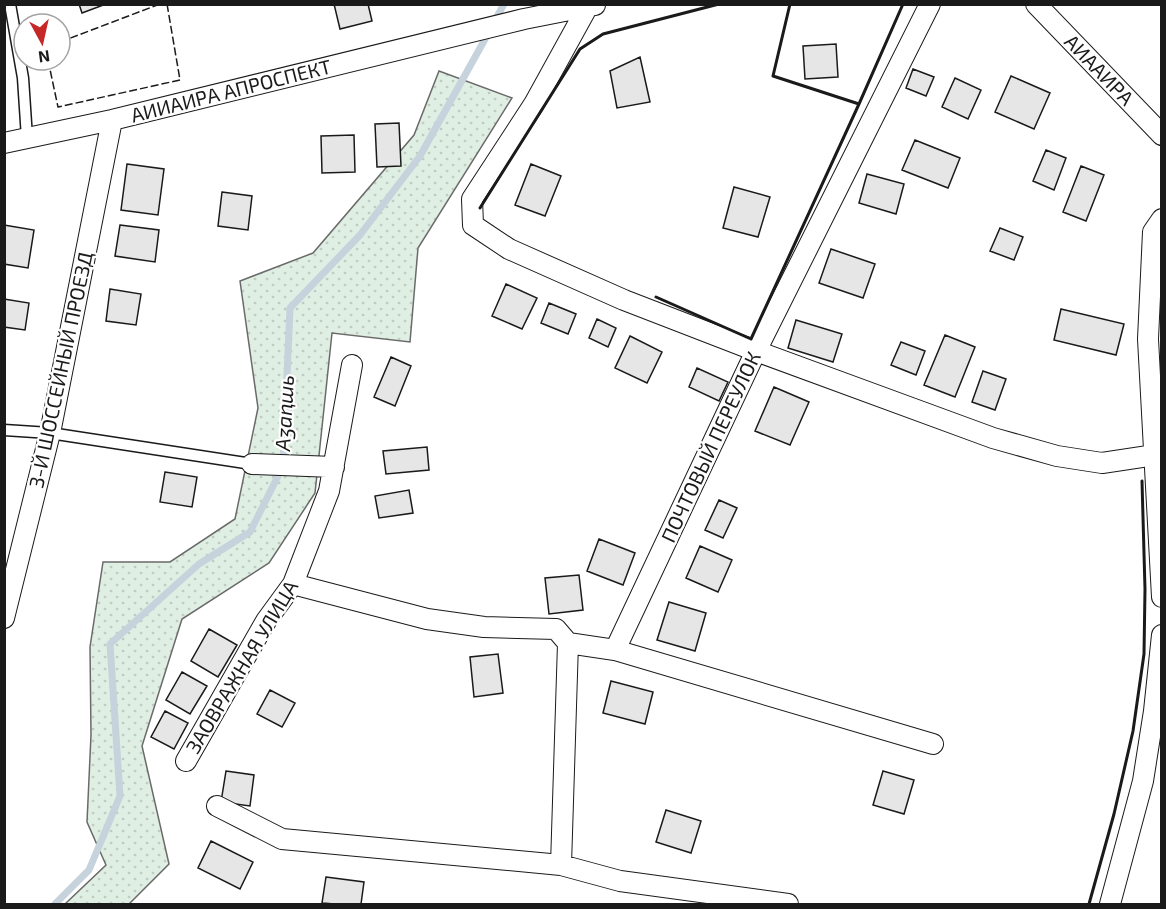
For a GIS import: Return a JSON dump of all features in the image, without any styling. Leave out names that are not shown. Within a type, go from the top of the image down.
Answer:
[{"type":"street","name":"ПОЧТОВЫЙ ПЕРЕУЛОК","points":[[615,650],[756,351],[930,4]]},
{"type":"street","name":"АИААИРА","points":[[1036,4],[1161,135]]},
{"type":"street","name":"АИИАИРА АПРОСПЕКТ","points":[[4,143],[112,120],[524,19],[591,5]]},
{"type":"street","points":[[591,5],[534,105],[472,199],[473,225],[509,249],[624,300],[993,438],[1057,456],[1101,463],[1155,455]]},
{"type":"street","name":"3-Й ШОССЕЙНЫЙ ПРОЕЗД","points":[[4,618],[50,433],[112,120]]},
{"type":"street","points":[[1161,219],[1153,232],[1148,339],[1161,597]]},
{"type":"street","name":"ЗАОВРАЖНАЯ УЛИЦА","points":[[186,762],[266,621],[293,584],[329,491],[352,365]]},
{"type":"street","points":[[252,464],[334,467]]},
{"type":"street","points":[[293,584],[428,619],[484,627],[555,628],[568,643],[615,650],[933,744]]},
{"type":"street","points":[[1110,904],[1143,781],[1154,711],[1161,635]]},
{"type":"street","points":[[561,865],[568,643]]},
{"type":"street","points":[[217,806],[282,839],[561,865],[620,881],[788,904]]},
{"type":"lane","points":[[10,4],[23,78],[27,138]]},
{"type":"lane","points":[[4,430],[50,433],[252,464]]},
{"type":"green space","points":[[439,71],[512,98],[418,248],[410,342],[332,333],[315,493],[269,563],[182,619],[142,746],[169,864],[129,904],[65,904],[106,865],[87,822],[91,735],[90,647],[103,562],[170,562],[235,519],[258,408],[240,281],[313,253],[414,135]]},
{"type":"building","points":[[79,4],[106,4],[82,13]]},
{"type":"building","points":[[334,4],[368,4],[372,21],[340,29]]},
{"type":"building","points":[[836,44],[838,77],[805,79],[803,46]]},
{"type":"building","points":[[640,57],[650,102],[617,108],[610,71]]},
{"type":"building","points":[[913,69],[934,77],[926,96],[906,88]]},
{"type":"building","points":[[1011,76],[1050,93],[1034,129],[995,112]]},
{"type":"building","points":[[955,78],[981,90],[968,119],[942,107]]},
{"type":"building","points":[[399,123],[401,166],[377,167],[375,124]]},
{"type":"building","points":[[354,135],[355,172],[322,173],[321,136]]},
{"type":"building","points":[[915,140],[960,158],[948,188],[902,170]]},
{"type":"building","points":[[1046,150],[1066,158],[1054,190],[1033,181]]},
{"type":"building","points":[[127,164],[164,169],[158,215],[121,210]]},
{"type":"building","points":[[531,164],[561,176],[545,216],[515,205]]},
{"type":"building","points":[[1081,166],[1104,175],[1086,221],[1063,212]]},
{"type":"building","points":[[867,174],[904,184],[896,214],[859,203]]},
{"type":"building","points":[[734,187],[770,197],[758,237],[723,228]]},
{"type":"building","points":[[222,192],[252,196],[248,230],[218,226]]},
{"type":"building","points":[[4,225],[34,230],[28,268],[4,264]]},
{"type":"building","points":[[120,225],[159,230],[155,262],[115,256]]},
{"type":"building","points":[[1000,228],[1023,237],[1014,260],[990,251]]},
{"type":"building","points":[[831,249],[875,264],[863,298],[819,283]]},
{"type":"building","points":[[506,284],[537,298],[522,329],[492,316]]},
{"type":"building","points":[[110,289],[141,294],[136,325],[106,321]]},
{"type":"building","points":[[4,299],[29,303],[25,330],[4,327]]},
{"type":"building","points":[[549,303],[576,314],[568,334],[541,323]]},
{"type":"building","points":[[1061,309],[1124,324],[1116,355],[1054,340]]},
{"type":"building","points":[[597,319],[616,328],[608,347],[589,338]]},
{"type":"building","points":[[796,320],[842,334],[833,362],[788,348]]},
{"type":"building","points":[[945,335],[975,347],[955,397],[924,385]]},
{"type":"building","points":[[630,336],[662,352],[647,383],[615,368]]},
{"type":"building","points":[[901,342],[925,351],[916,375],[891,365]]},
{"type":"building","points":[[391,357],[411,366],[395,406],[374,397]]},
{"type":"building","points":[[697,368],[728,382],[719,401],[689,387]]},
{"type":"building","points":[[983,371],[1006,379],[995,410],[972,402]]},
{"type":"building","points":[[774,387],[809,402],[790,445],[755,431]]},
{"type":"building","points":[[427,447],[429,470],[386,474],[383,451]]},
{"type":"building","points":[[165,472],[197,477],[192,507],[160,502]]},
{"type":"building","points":[[409,490],[413,513],[379,518],[375,496]]},
{"type":"building","points":[[719,500],[737,508],[723,538],[705,530]]},
{"type":"building","points":[[599,539],[635,553],[623,585],[587,571]]},
{"type":"building","points":[[700,546],[732,560],[718,592],[686,578]]},
{"type":"building","points":[[579,575],[583,610],[549,614],[545,578]]},
{"type":"building","points":[[669,602],[706,613],[695,651],[657,640]]},
{"type":"building","points":[[209,629],[237,645],[218,677],[191,661]]},
{"type":"building","points":[[498,654],[503,693],[474,697],[470,657]]},
{"type":"building","points":[[182,672],[207,686],[190,714],[166,700]]},
{"type":"building","points":[[611,681],[653,692],[645,724],[603,713]]},
{"type":"building","points":[[270,690],[295,703],[282,727],[257,714]]},
{"type":"building","points":[[165,711],[188,723],[174,749],[151,737]]},
{"type":"building","points":[[226,771],[254,775],[250,806],[221,802]]},
{"type":"building","points":[[883,771],[914,780],[904,814],[873,805]]},
{"type":"building","points":[[666,810],[701,821],[691,853],[656,842]]},
{"type":"building","points":[[211,841],[253,862],[240,889],[198,868]]},
{"type":"building","points":[[326,877],[364,882],[361,904],[322,903]]},
{"type":"waterway","name":"Аӡаԥшь","points":[[494,22],[504,4]]},
{"type":"waterway","name":"Аӡаԥшь","points":[[55,904],[89,870],[120,796],[110,644],[199,564],[250,532],[283,466],[290,308],[360,235],[420,156],[489,32]]},
{"type":"fence","points":[[72,37],[160,4]]},
{"type":"fence","points":[[51,72],[58,107],[180,80],[167,4]]},
{"type":"wall","points":[[480,208],[580,49],[603,34],[719,4]]},
{"type":"wall","points":[[790,4],[773,76],[859,104]]},
{"type":"wall","points":[[656,297],[751,339],[903,4]]},
{"type":"wall","points":[[1089,904],[1114,814],[1133,731],[1144,654],[1142,481]]}]
